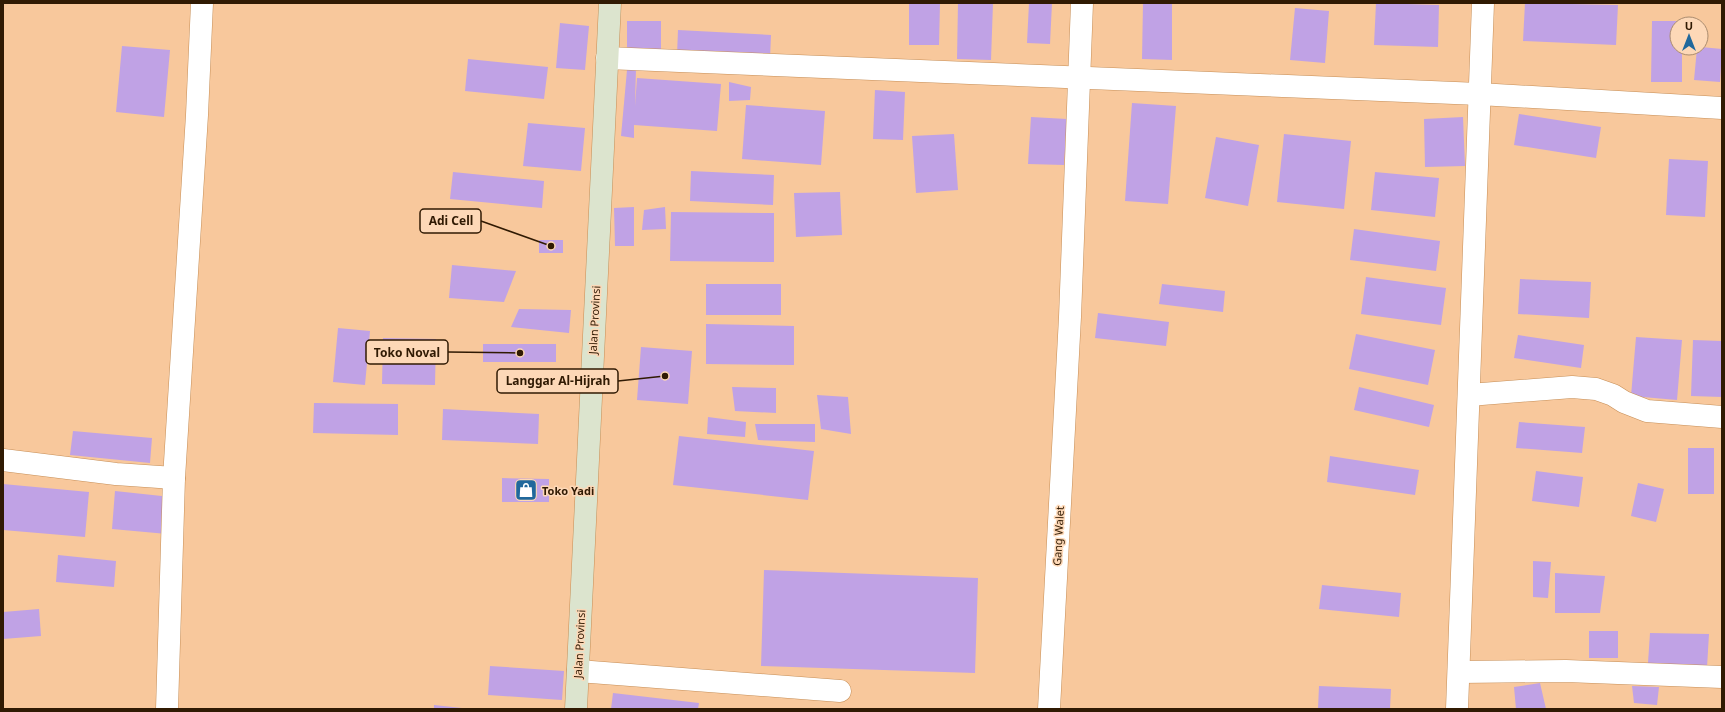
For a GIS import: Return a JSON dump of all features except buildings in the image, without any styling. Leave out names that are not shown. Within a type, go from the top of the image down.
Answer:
[{"type":"main road","name":"Jalan Provinsi","points":[[576,709],[610,3]]},
{"type":"street","points":[[167,709],[174,478],[197,115],[202,3]]},
{"type":"street","name":"Gang Walet","points":[[1049,709],[1070,317],[1082,3]]},
{"type":"street","points":[[1457,709],[1483,3]]},
{"type":"street","points":[[607,58],[1479,94],[1722,108]]},
{"type":"street","points":[[1469,395],[1572,388],[1596,389],[1613,395],[1624,402],[1647,410],[1722,417]]},
{"type":"street","points":[[3,460],[116,474],[174,478]]},
{"type":"street","points":[[578,671],[840,691]]},
{"type":"street","points":[[1459,672],[1573,671],[1722,677]]},
{"type":"place","name":"Adi Cell","points":[[551,246]]},
{"type":"place","name":"Toko Noval","points":[[520,353]]},
{"type":"place","name":"Langgar Al-Hijrah","points":[[665,376]]},
{"type":"place","name":"Toko Yadi","points":[[526,490]]}]
